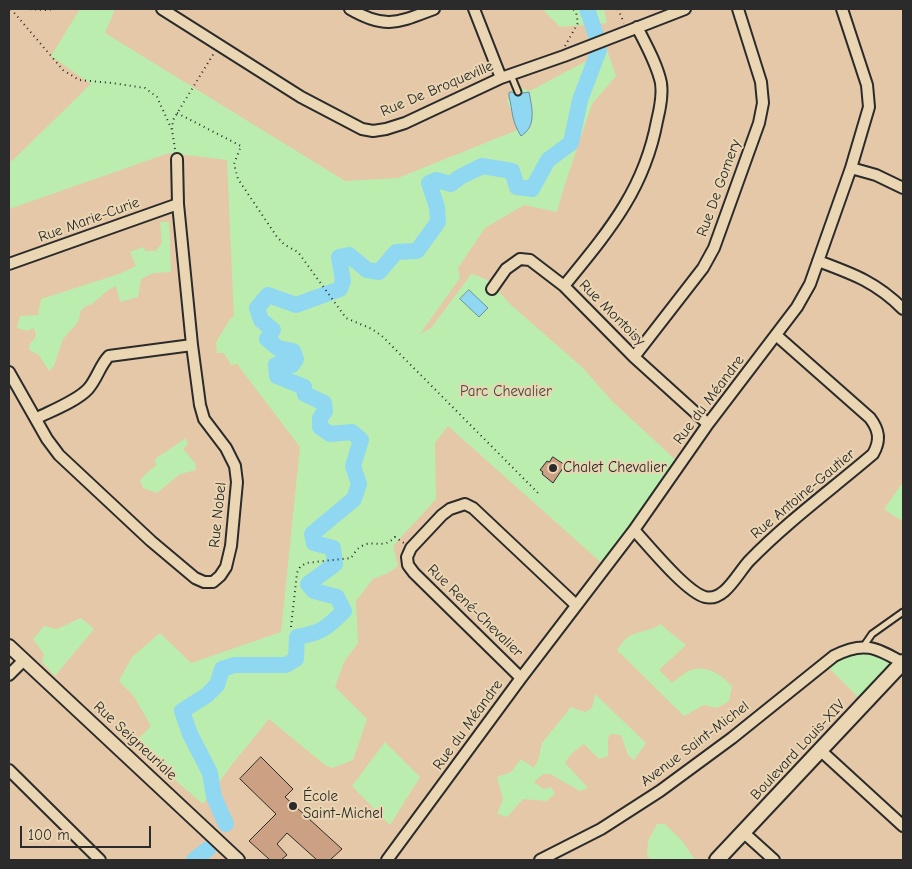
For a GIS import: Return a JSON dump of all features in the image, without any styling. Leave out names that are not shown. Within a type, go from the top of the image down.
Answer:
[{"type":"main road","name":"Boulevard Louis-XIV","points":[[717,860],[903,662]]},
{"type":"street","name":"Rue De Broqueville","points":[[162,9],[301,97],[362,129],[373,131],[405,123],[506,76],[564,56],[685,9]]},
{"type":"street","points":[[350,9],[373,20],[387,22],[399,22],[434,9]]},
{"type":"street","points":[[474,9],[506,76]]},
{"type":"street","name":"Rue De Gomery","points":[[634,357],[703,268],[714,248],[759,122],[763,103],[761,82],[738,9]]},
{"type":"street","name":"Rue du Méandre","points":[[387,860],[634,530],[708,424],[797,307],[810,284],[851,168],[869,107],[867,85],[842,9]]},
{"type":"street","points":[[564,286],[614,224],[637,184],[654,137],[661,102],[661,83],[652,56],[633,29]]},
{"type":"street","name":"Rue Nobel","points":[[9,372],[59,455],[151,541],[195,578],[204,582],[213,582],[220,576],[226,567],[231,546],[237,482],[235,466],[226,448],[212,430],[202,412],[192,345],[178,204],[178,159]]},
{"type":"street","points":[[851,168],[876,175],[903,188]]},
{"type":"street","name":"Rue Marie-Curie","points":[[9,264],[178,204]]},
{"type":"street","name":"Rue Montoisy","points":[[492,289],[506,269],[520,258],[530,260],[564,286],[634,357],[708,424]]},
{"type":"street","points":[[818,261],[860,276],[878,287],[903,310]]},
{"type":"street","name":"Rue Antoine-Gautier","points":[[634,530],[686,585],[700,595],[714,597],[725,590],[747,563],[768,542],[873,454],[878,446],[879,436],[876,426],[870,418],[776,335]]},
{"type":"street","points":[[37,418],[86,391],[104,362],[110,356],[192,345]]},
{"type":"street","name":"Rue René-Chevalier","points":[[522,678],[414,573],[408,565],[406,557],[411,548],[446,512],[456,506],[465,504],[473,508],[576,605]]},
{"type":"street","name":"Rue Seigneuriale","points":[[9,646],[238,860]]},
{"type":"street","points":[[863,647],[878,649],[903,662]]},
{"type":"street","name":"Avenue Saint-Michel","points":[[540,860],[601,829],[660,791],[732,738],[824,663],[848,649],[863,647]]},
{"type":"street","points":[[9,675],[24,660]]},
{"type":"street","points":[[820,750],[903,826]]},
{"type":"street","points":[[9,770],[100,860]]},
{"type":"street","points":[[743,832],[774,860]]},
{"type":"lane","points":[[506,76],[518,92]]},
{"type":"lane","points":[[863,647],[872,634],[903,612]]},
{"type":"path","points":[[11,9],[63,70],[79,80],[112,82],[145,88],[158,97],[172,130],[178,159]]},
{"type":"path","points":[[25,9],[55,9]]},
{"type":"path","points":[[564,56],[566,43],[578,23],[576,12],[573,9]]},
{"type":"path","points":[[618,9],[633,29]]},
{"type":"path","points":[[172,130],[173,120],[219,45]]},
{"type":"path","points":[[177,113],[241,146],[234,164],[238,179],[277,237],[285,245],[298,252],[346,318],[372,329],[382,336],[540,495]]},
{"type":"path","points":[[291,627],[297,573],[300,567],[306,563],[351,558],[360,547],[367,544],[383,545],[395,537]]},
{"type":"green space","name":"Parc Chevalier","points":[[80,9],[115,9],[105,33],[345,181],[398,178],[520,129],[507,101],[518,87],[530,91],[607,50],[616,76],[592,104],[557,212],[524,205],[485,228],[458,268],[460,278],[420,334],[431,328],[472,273],[489,281],[510,304],[583,368],[612,401],[680,464],[605,566],[448,426],[435,443],[436,499],[393,546],[398,566],[388,573],[373,579],[356,601],[358,643],[344,662],[335,687],[367,719],[353,760],[332,768],[325,765],[269,719],[203,804],[133,744],[151,726],[133,695],[119,681],[132,657],[160,633],[191,663],[281,632],[300,447],[237,364],[231,365],[224,353],[217,353],[216,342],[232,316],[234,318],[227,160],[169,153],[9,209],[9,162],[91,84],[51,56]]},
{"type":"green space","points":[[542,9],[604,9],[607,23],[560,27]]},
{"type":"green space","points":[[160,222],[169,222],[171,272],[153,273],[141,279],[138,297],[120,302],[116,286],[81,310],[78,322],[63,339],[54,366],[49,371],[39,355],[29,350],[30,344],[36,336],[34,328],[27,331],[17,328],[20,316],[38,315],[41,299],[119,274],[136,266],[130,252],[144,247],[145,251],[156,251],[162,243]]},
{"type":"green space","points":[[186,438],[188,444],[183,449],[195,463],[196,470],[180,474],[157,493],[143,488],[140,480],[156,466],[155,459]]},
{"type":"green space","points":[[903,482],[903,518],[900,520],[884,509]]},
{"type":"green space","points":[[81,618],[94,629],[55,676],[42,662],[44,654],[33,639],[44,626],[57,629]]},
{"type":"green space","points":[[660,624],[686,645],[659,670],[672,683],[687,672],[695,669],[701,668],[713,671],[732,686],[729,701],[717,708],[704,705],[684,716],[617,650],[628,637]]},
{"type":"green space","points":[[863,647],[903,662],[864,703],[824,663]]},
{"type":"green space","points":[[595,694],[646,743],[634,760],[628,755],[621,735],[610,734],[608,739],[608,756],[599,759],[584,744],[571,754],[565,763],[588,788],[580,791],[550,774],[543,774],[534,782],[543,789],[551,787],[555,794],[546,801],[523,799],[507,817],[497,814],[503,799],[497,777],[511,772],[521,759],[534,768],[542,743],[571,707],[585,712],[592,708]]},
{"type":"green space","points":[[385,742],[420,777],[390,825],[352,786]]},
{"type":"green space","points":[[657,824],[665,824],[683,842],[695,860],[652,860],[647,856],[648,841]]},
{"type":"water","points":[[529,92],[532,110],[531,122],[526,132],[521,136],[513,116],[509,96],[509,93],[517,94]]},
{"type":"water","points":[[469,290],[488,308],[479,317],[460,299]]},
{"type":"building","name":"Chalet Chevalier","points":[[553,457],[565,465],[553,483],[540,470]]},
{"type":"building","points":[[261,757],[293,789],[285,797],[342,849],[330,860],[317,860],[287,833],[277,844],[287,855],[281,860],[270,860],[249,841],[276,814],[240,779]]},
{"type":"waterway","points":[[226,824],[214,797],[210,773],[190,734],[182,711],[207,695],[217,685],[222,669],[235,665],[286,665],[296,659],[297,637],[312,634],[323,629],[344,611],[337,597],[314,591],[308,584],[335,564],[333,548],[314,543],[312,534],[354,499],[359,484],[353,466],[361,440],[352,432],[330,434],[320,427],[320,418],[325,411],[324,403],[305,394],[304,387],[277,376],[276,365],[280,363],[292,365],[296,359],[293,351],[278,348],[267,339],[273,330],[261,320],[257,308],[268,295],[296,305],[340,289],[343,281],[339,257],[349,255],[367,270],[379,272],[396,252],[417,251],[438,222],[437,207],[429,183],[436,180],[451,184],[460,177],[482,166],[512,171],[517,187],[532,189],[548,160],[571,143],[580,100],[599,50],[587,9]]},
{"type":"waterway","points":[[194,860],[208,849]]},
{"type":"place","name":"Chalet Chevalier","points":[[553,468]]},
{"type":"place","name":"École Saint-Michel","points":[[293,806]]}]
